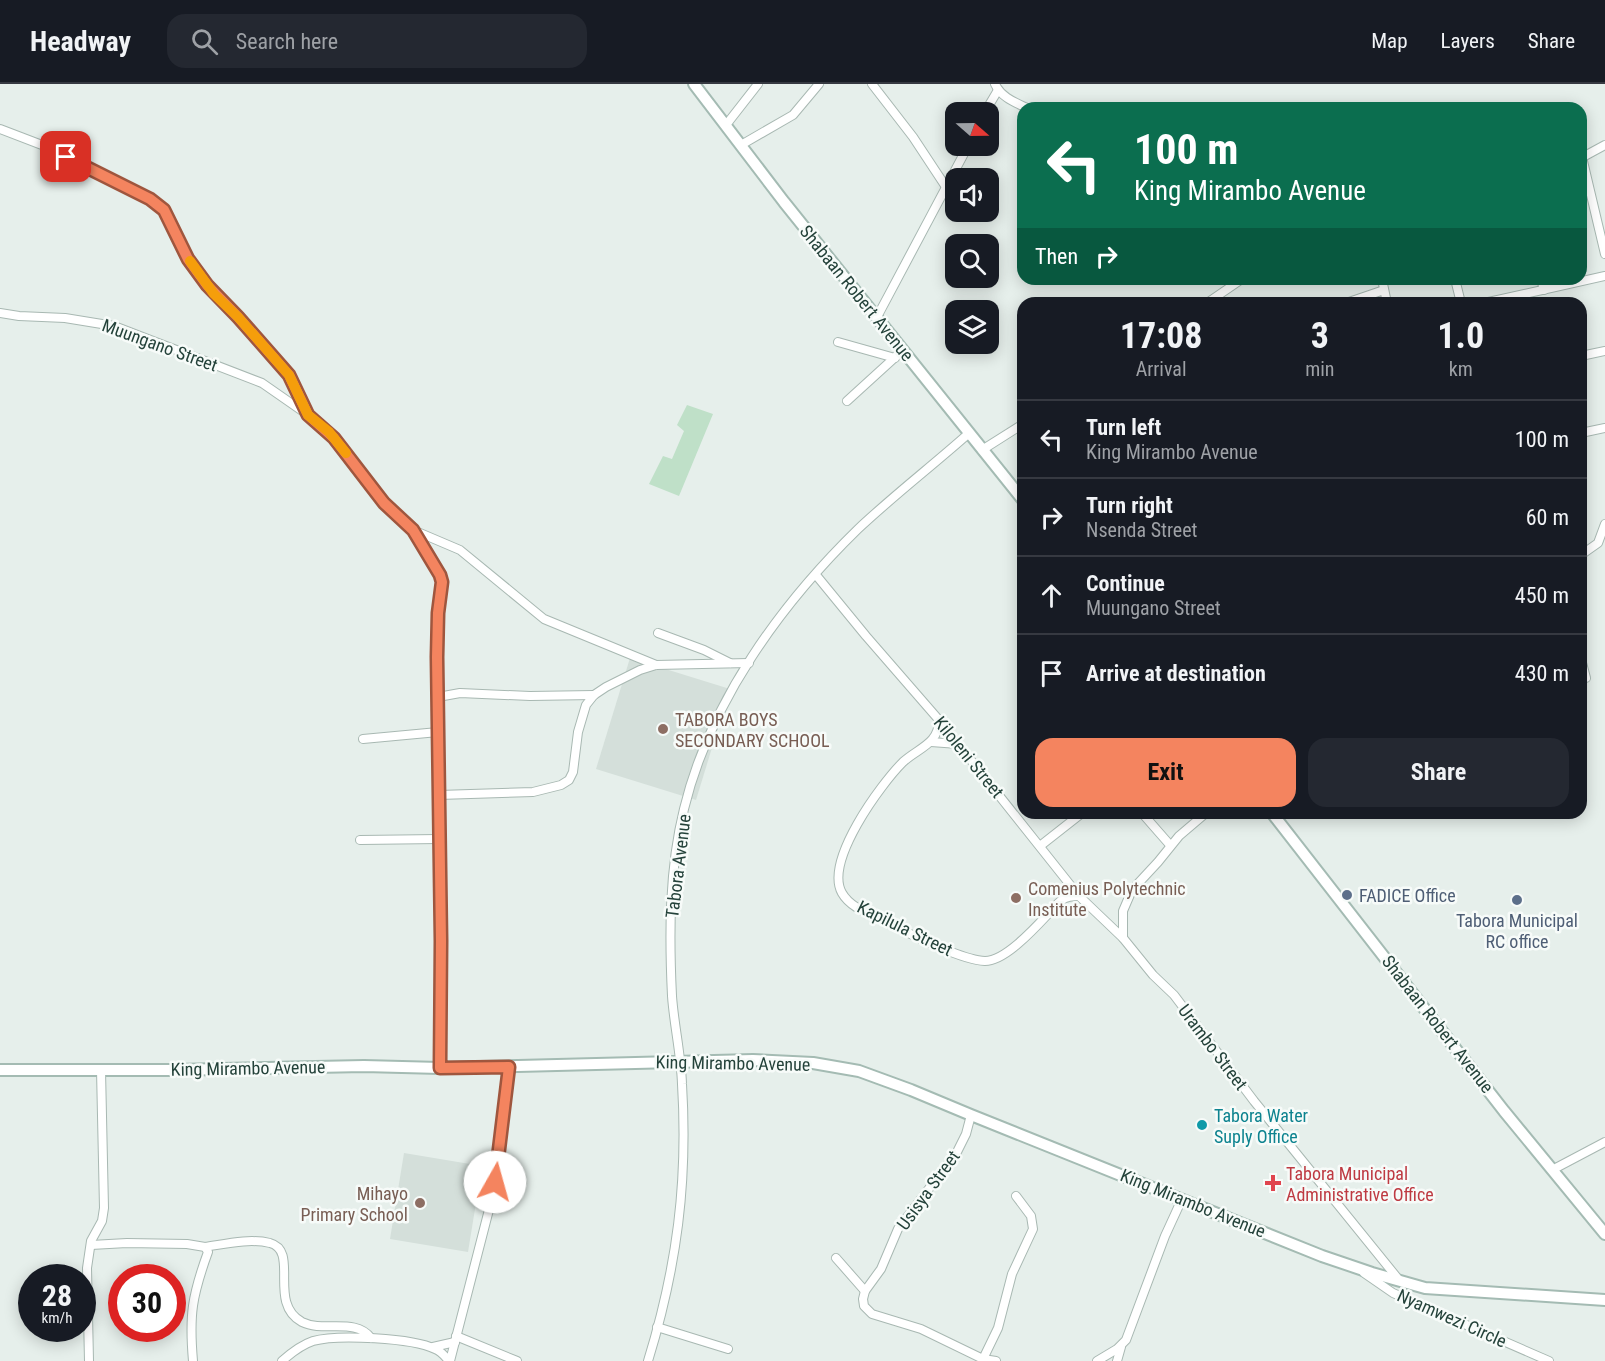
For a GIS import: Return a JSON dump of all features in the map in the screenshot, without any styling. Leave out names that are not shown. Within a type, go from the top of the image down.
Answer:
[{"type":"main road","name":"Shabaan Robert Avenue","points":[[694,84],[877,317],[899,354],[1017,493]]},
{"type":"main road","name":"Shabaan Robert Avenue","points":[[1277,819],[1552,1170],[1605,1234]]},
{"type":"main road","name":"King Mirambo Avenue","points":[[0,1070],[364,1066],[440,1068],[753,1060],[837,1066],[879,1078],[1358,1269],[1400,1282],[1425,1288],[1605,1300]]},
{"type":"street","points":[[726,125],[758,84]]},
{"type":"street","points":[[741,145],[793,115],[819,84]]},
{"type":"street","points":[[872,84],[913,137],[945,185]]},
{"type":"street","points":[[990,102],[996,87],[1008,99],[1017,103]]},
{"type":"street","name":"Muungano Street","points":[[0,129],[55,150],[160,206],[188,259],[207,285],[289,375],[308,415]]},
{"type":"street","points":[[1587,154],[1605,145]]},
{"type":"street","points":[[1587,178],[1605,254]]},
{"type":"street","points":[[877,317],[945,189]]},
{"type":"street","points":[[1587,280],[1605,276]]},
{"type":"street","points":[[1215,297],[1233,285]]},
{"type":"street","points":[[1383,285],[1386,297]]},
{"type":"street","points":[[1543,285],[1544,290]]},
{"type":"street","points":[[1512,297],[1566,285]]},
{"type":"street","points":[[1364,297],[1384,290]]},
{"type":"street","name":"Muungano Street","points":[[0,313],[64,318],[114,326],[254,379],[308,415],[334,438],[384,503],[413,530],[460,549],[544,619],[656,665]]},
{"type":"street","points":[[838,342],[899,354]]},
{"type":"street","points":[[1587,355],[1605,351]]},
{"type":"street","points":[[847,401],[899,354]]},
{"type":"street","points":[[982,450],[1017,428]]},
{"type":"street","points":[[1587,432],[1605,428]]},
{"type":"street","name":"Tabora Avenue","points":[[648,1361],[675,1245],[683,1188],[685,1138],[681,1062],[672,999],[672,893],[679,834],[698,762],[718,717],[749,663],[771,631],[816,575],[860,527],[968,434]]},
{"type":"street","points":[[1587,551],[1598,543],[1605,524]]},
{"type":"street","points":[[413,530],[442,582],[438,613],[440,1068]]},
{"type":"street","name":"Kiloleni Street","points":[[816,575],[939,720],[1017,817]]},
{"type":"street","points":[[658,633],[732,663]]},
{"type":"street","name":"Muungano Street","points":[[594,695],[627,676],[656,665],[749,663]]},
{"type":"street","points":[[438,697],[460,693],[530,696],[594,695]]},
{"type":"street","points":[[439,795],[533,792],[561,786],[569,780],[573,772],[581,716],[594,695]]},
{"type":"street","points":[[939,720],[939,727],[931,742],[958,744]]},
{"type":"street","points":[[363,739],[438,732]]},
{"type":"street","name":"Kapilula Street","points":[[931,742],[896,769],[882,785],[853,833],[840,867],[839,882],[842,893],[850,903],[899,929],[958,954],[986,961],[996,959],[1006,953],[1040,923],[1060,901],[1066,880]]},
{"type":"street","name":"Kiloleni Street","points":[[1018,819],[1079,896],[1123,938]]},
{"type":"street","points":[[1040,846],[1074,819]]},
{"type":"street","points":[[1147,819],[1170,845]]},
{"type":"street","points":[[1123,938],[1123,911],[1132,890],[1170,845],[1199,819]]},
{"type":"street","points":[[360,840],[438,839]]},
{"type":"street","points":[[1060,901],[1079,896]]},
{"type":"street","name":"Urambo Street","points":[[1123,938],[1153,975],[1174,995],[1254,1101],[1400,1282]]},
{"type":"street","points":[[282,1361],[304,1345],[316,1340],[350,1337],[432,1347],[450,1361],[492,1198],[509,1067]]},
{"type":"street","points":[[89,1361],[86,1281],[92,1237],[104,1213],[101,1070]]},
{"type":"street","name":"Usisya Street","points":[[865,1291],[881,1269],[898,1229],[957,1152],[966,1134],[970,1115]]},
{"type":"street","points":[[1552,1170],[1605,1142]]},
{"type":"street","points":[[982,1360],[998,1328],[1012,1274],[1033,1229],[1031,1216],[1016,1196]]},
{"type":"street","points":[[1116,1361],[1182,1199]]},
{"type":"street","points":[[91,1245],[187,1244],[205,1247],[260,1242],[272,1244],[279,1247],[285,1259],[283,1285],[286,1302],[296,1318],[317,1326],[360,1328],[371,1338]]},
{"type":"street","points":[[194,1361],[192,1303],[195,1286],[208,1252],[205,1247]]},
{"type":"street","points":[[836,1258],[865,1291],[864,1306],[872,1314],[921,1329],[982,1360],[996,1361]]},
{"type":"street","name":"Nyamwezi Circle","points":[[1358,1269],[1393,1293],[1549,1361]]},
{"type":"street","points":[[657,1327],[728,1349]]},
{"type":"street","points":[[432,1347],[456,1340],[517,1361]]},
{"type":"street","points":[[1097,1361],[1121,1345]]},
{"type":"shaded area","name":"TABORA BOYS SECONDARY SCHOOL","points":[[630,658],[730,689],[696,800],[596,769]]},
{"type":"shaded area","points":[[404,1153],[482,1166],[468,1252],[390,1239]]},
{"type":"green space","points":[[687,405],[713,414],[679,496],[649,484],[663,456],[672,459],[684,431],[677,425]]},
{"type":"slow traffic","points":[[190,261],[214,294],[238,317],[289,375],[308,415],[329,432],[346,453]]},
{"type":"place","name":"TABORA BOYS SECONDARY SCHOOL","points":[[663,729]]},
{"type":"place","name":"FADICE Office","points":[[1347,895]]},
{"type":"place","name":"Comenius Polytechnic Institute","points":[[1016,898]]},
{"type":"place","name":"Tabora Municipal RC office","points":[[1517,900]]},
{"type":"place","name":"Tabora Water Suply Office","points":[[1202,1125]]},
{"type":"place","name":"Tabora Municipal Administrative Office","points":[[1273,1183]]},
{"type":"place","name":"Mihayo Primary School","points":[[420,1203]]},
{"type":"route","points":[[66,157],[156,202],[164,210],[188,259],[207,285],[289,375],[308,415],[329,432],[384,503],[397,518],[413,530],[440,575],[442,582],[438,613],[437,657],[441,941],[440,1068],[509,1067],[495,1182]]}]
